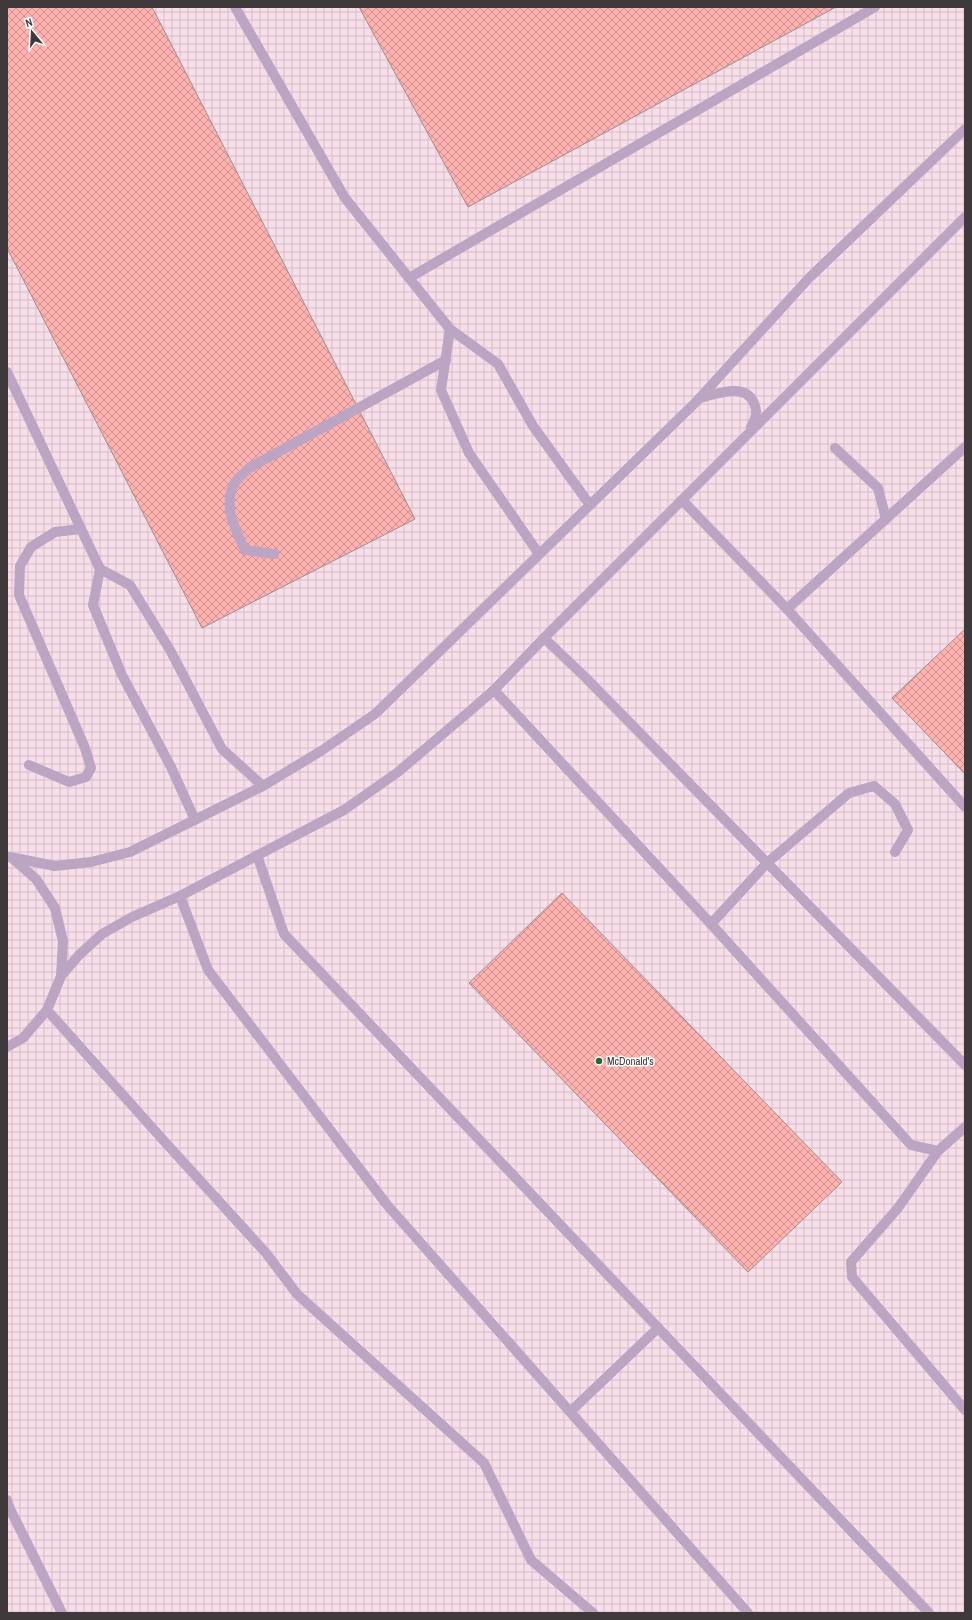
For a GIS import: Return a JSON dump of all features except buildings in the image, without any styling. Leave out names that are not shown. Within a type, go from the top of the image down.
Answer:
[{"type":"street","points":[[235,7],[345,198],[450,329],[498,364],[533,426],[590,505]]},
{"type":"street","points":[[409,278],[875,7]]},
{"type":"street","points":[[8,856],[55,866],[91,862],[130,852],[263,786],[321,751],[375,714],[700,398],[809,278],[965,129]]},
{"type":"street","points":[[61,976],[102,934],[132,917],[180,896],[344,810],[398,772],[494,690],[544,638],[965,217]]},
{"type":"street","points":[[450,329],[441,390],[469,453],[539,554]]},
{"type":"street","points":[[274,554],[245,550],[234,528],[229,501],[235,483],[249,468],[446,360]]},
{"type":"street","points":[[7,372],[100,569],[93,605],[122,675],[171,767],[195,820]]},
{"type":"street","points":[[700,398],[735,391],[745,392],[752,397],[757,414],[754,422],[743,439]]},
{"type":"street","points":[[787,609],[965,446]]},
{"type":"street","points":[[835,448],[878,488],[886,519]]},
{"type":"street","points":[[682,500],[787,609],[965,807]]},
{"type":"street","points":[[28,765],[69,782],[86,777],[91,768],[85,748],[20,594],[20,566],[31,547],[55,532],[81,529]]},
{"type":"street","points":[[100,569],[130,585],[170,650],[222,749],[263,786]]},
{"type":"street","points":[[544,638],[585,677],[965,1065]]},
{"type":"street","points":[[494,690],[711,924],[911,1145],[938,1150]]},
{"type":"street","points":[[711,924],[767,863],[849,793],[874,786],[895,804],[908,830],[895,852]]},
{"type":"street","points":[[7,1047],[23,1038],[47,1010],[61,976],[64,941],[55,908],[36,879],[8,856]]},
{"type":"street","points":[[257,856],[284,934],[929,1613]]},
{"type":"street","points":[[180,896],[208,970],[388,1206],[571,1411],[748,1613]]},
{"type":"street","points":[[47,1010],[266,1253],[298,1294],[484,1463],[531,1560],[593,1613]]},
{"type":"street","points":[[965,1127],[938,1150],[898,1208],[851,1262],[852,1276],[965,1410]]},
{"type":"street","points":[[571,1411],[658,1328]]},
{"type":"street","points":[[7,1500],[10,1509],[62,1613]]},
{"type":"shaded area","points":[[7,7],[965,7],[965,1613],[7,1613]]},
{"type":"place","name":"McDonald's","points":[[599,1061]]}]
